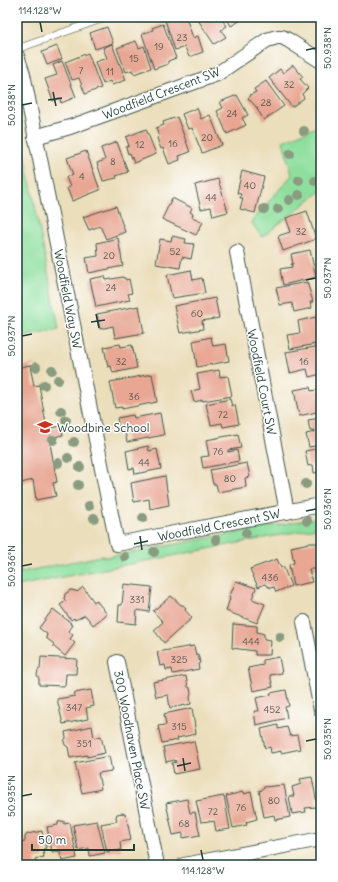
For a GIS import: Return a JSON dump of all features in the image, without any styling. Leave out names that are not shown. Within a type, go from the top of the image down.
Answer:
[{"type":"street","name":"Woodfield Crescent SW","points":[[35,137],[70,127],[210,77],[217,74],[271,38],[282,37],[321,61]]},
{"type":"street","name":"Woodfield Way SW","points":[[17,56],[23,74],[117,544]]},
{"type":"street","name":"Woodfield Court SW","points":[[237,252],[287,512]]},
{"type":"street","name":"Woodfield Crescent SW","points":[[117,544],[321,505]]},
{"type":"street","points":[[304,622],[321,710]]},
{"type":"street","name":"300 Woodhaven Place SW","points":[[117,662],[157,865]]},
{"type":"street","points":[[184,865],[321,839]]},
{"type":"lane","points":[[17,49],[107,17]]},
{"type":"green space","points":[[17,114],[59,329],[17,337]]},
{"type":"green space","points":[[321,125],[321,191],[262,237],[251,222],[292,175],[283,141]]},
{"type":"green space","points":[[321,517],[321,527],[17,586],[17,573],[101,556],[107,557]]},
{"type":"building","points":[[173,17],[186,17],[193,38],[198,36],[203,52],[189,57],[185,47],[175,50],[165,20]]},
{"type":"building","points":[[196,17],[220,17],[227,26],[221,30],[226,37],[214,44]]},
{"type":"building","points":[[226,17],[246,17],[231,26]]},
{"type":"building","points":[[307,17],[321,17],[321,25]]},
{"type":"building","points":[[163,24],[176,58],[168,61],[168,64],[154,69],[142,34]]},
{"type":"building","points":[[107,27],[113,43],[95,49],[90,33]]},
{"type":"building","points":[[136,41],[139,48],[144,46],[151,68],[134,74],[132,70],[126,72],[117,48]]},
{"type":"building","points":[[112,44],[126,80],[112,85],[110,81],[103,84],[95,62],[107,58],[103,48]]},
{"type":"building","points":[[57,46],[62,59],[47,65],[42,52]]},
{"type":"building","points":[[88,53],[101,88],[85,94],[79,78],[72,80],[65,62]]},
{"type":"building","points":[[62,61],[76,97],[61,103],[60,98],[53,101],[45,79],[57,75],[53,65]]},
{"type":"building","points":[[293,65],[303,77],[300,79],[308,88],[302,94],[304,98],[292,107],[269,78],[280,69],[283,73]]},
{"type":"building","points":[[266,81],[284,106],[264,120],[258,109],[248,98],[256,92],[254,89]]},
{"type":"building","points":[[237,95],[248,115],[242,118],[246,125],[227,134],[217,111],[223,108],[220,102]]},
{"type":"building","points":[[197,108],[201,119],[210,115],[222,145],[202,153],[192,128],[188,129],[182,114]]},
{"type":"building","points":[[177,117],[190,152],[179,156],[180,160],[169,164],[163,148],[161,149],[157,138],[159,137],[156,128],[164,125],[163,122]]},
{"type":"building","points":[[146,129],[156,154],[134,163],[130,153],[128,154],[126,147],[129,146],[126,137]]},
{"type":"building","points":[[117,142],[128,172],[116,176],[117,178],[103,181],[97,163],[105,160],[101,148]]},
{"type":"building","points":[[86,151],[100,190],[72,201],[67,188],[70,187],[66,177],[73,175],[67,158]]},
{"type":"building","points":[[242,171],[264,177],[255,213],[240,209],[243,198],[240,198],[241,194],[237,193]]},
{"type":"building","points":[[218,179],[228,212],[213,216],[211,207],[201,209],[195,185]]},
{"type":"building","points":[[172,198],[192,208],[190,212],[193,214],[192,217],[203,222],[196,235],[162,219]]},
{"type":"building","points":[[116,206],[125,232],[106,239],[100,226],[89,230],[83,217]]},
{"type":"building","points":[[307,211],[316,239],[283,251],[278,236],[290,232],[286,218]]},
{"type":"building","points":[[172,236],[186,239],[185,243],[194,244],[191,259],[182,257],[180,268],[156,264],[160,239],[171,241]]},
{"type":"building","points":[[118,238],[123,266],[89,273],[86,258],[98,256],[97,243]]},
{"type":"building","points":[[310,250],[316,277],[283,285],[280,269],[292,267],[291,264],[293,264],[291,254]]},
{"type":"building","points":[[191,270],[193,280],[202,278],[205,293],[172,298],[167,275]]},
{"type":"building","points":[[105,276],[106,280],[123,277],[126,280],[129,279],[132,293],[128,294],[130,300],[96,307],[90,279]]},
{"type":"building","points":[[307,282],[313,302],[310,302],[312,308],[294,312],[292,303],[280,305],[276,288]]},
{"type":"building","points":[[215,298],[219,318],[202,321],[203,329],[180,333],[174,306]]},
{"type":"building","points":[[139,306],[144,333],[115,338],[113,326],[100,329],[97,314]]},
{"type":"building","points":[[316,317],[317,324],[319,323],[321,343],[290,349],[287,335],[300,333],[298,321]]},
{"type":"building","points":[[211,337],[213,346],[226,344],[229,361],[197,367],[193,341]]},
{"type":"building","points":[[120,344],[121,347],[132,345],[137,368],[113,373],[111,366],[108,367],[104,347]]},
{"type":"building","points":[[321,346],[321,374],[309,377],[307,369],[290,373],[286,352]]},
{"type":"building","points":[[34,364],[34,366],[30,366],[34,386],[39,385],[47,429],[61,426],[63,435],[49,438],[57,482],[53,483],[56,496],[36,500],[33,480],[17,484],[17,368]]},
{"type":"building","points":[[219,370],[220,377],[228,376],[232,396],[194,402],[191,391],[200,389],[197,374]]},
{"type":"building","points":[[152,374],[157,402],[122,409],[122,407],[115,408],[110,382]]},
{"type":"building","points":[[310,387],[311,391],[321,389],[321,411],[299,416],[294,390]]},
{"type":"building","points":[[230,399],[232,406],[235,405],[239,424],[223,427],[222,423],[211,425],[206,404]]},
{"type":"building","points":[[160,413],[164,435],[127,442],[125,431],[120,432],[117,418],[133,415],[134,418]]},
{"type":"building","points":[[321,418],[321,445],[309,447],[306,434],[315,432],[315,430],[310,431],[308,420]]},
{"type":"building","points":[[238,434],[241,448],[228,450],[228,452],[237,450],[239,461],[203,468],[201,457],[209,456],[206,440]]},
{"type":"building","points":[[148,446],[149,451],[157,449],[161,469],[135,474],[134,468],[129,469],[126,451]]},
{"type":"building","points":[[321,448],[321,472],[314,473],[313,465],[308,466],[305,451]]},
{"type":"building","points":[[247,463],[250,477],[245,478],[246,487],[218,492],[216,484],[213,484],[210,470]]},
{"type":"building","points":[[165,476],[169,505],[150,509],[149,499],[134,502],[131,483]]},
{"type":"building","points":[[309,543],[317,543],[321,559],[321,569],[309,569],[312,582],[293,586],[289,565],[294,563],[291,547]]},
{"type":"building","points":[[277,559],[281,568],[283,566],[291,586],[276,592],[274,587],[271,588],[265,584],[258,587],[250,569]]},
{"type":"building","points":[[236,581],[256,588],[252,599],[265,604],[257,623],[226,611],[229,598]]},
{"type":"building","points":[[124,584],[152,587],[149,612],[137,610],[136,624],[118,622],[119,605],[122,605]]},
{"type":"building","points":[[83,587],[94,602],[96,600],[107,614],[93,625],[85,615],[75,620],[74,618],[71,620],[60,605],[66,601],[64,599],[65,594],[71,590],[77,592]]},
{"type":"building","points":[[171,596],[186,608],[185,610],[192,618],[164,643],[154,630],[163,622],[153,611]]},
{"type":"building","points":[[53,609],[72,625],[68,631],[73,635],[70,639],[75,643],[65,656],[53,646],[54,644],[46,638],[47,634],[39,628]]},
{"type":"building","points":[[233,624],[257,626],[257,632],[264,634],[264,639],[271,640],[270,655],[255,655],[255,651],[232,648]]},
{"type":"building","points":[[194,646],[200,663],[198,664],[199,669],[173,674],[172,669],[166,670],[165,665],[160,666],[157,652]]},
{"type":"building","points":[[41,657],[77,659],[76,674],[66,674],[65,686],[39,685],[37,675],[38,670],[40,669]]},
{"type":"building","points":[[279,657],[282,673],[270,675],[273,687],[253,691],[248,668],[263,665],[263,660]]},
{"type":"building","points":[[186,676],[188,687],[190,688],[191,704],[170,708],[168,695],[156,697],[153,682]]},
{"type":"building","points":[[91,690],[94,706],[86,708],[88,719],[63,724],[57,699],[75,696],[74,693]]},
{"type":"building","points":[[286,690],[289,706],[285,707],[287,718],[256,725],[254,711],[259,711],[256,698],[271,695],[270,693]]},
{"type":"building","points":[[192,708],[196,734],[162,743],[158,726],[166,725],[164,714]]},
{"type":"building","points":[[278,725],[278,729],[287,727],[290,736],[297,735],[300,749],[281,753],[281,751],[271,753],[270,747],[265,748],[261,729]]},
{"type":"building","points":[[92,726],[94,738],[101,736],[105,753],[87,757],[87,755],[70,758],[68,747],[65,745],[64,741],[66,738],[65,732]]},
{"type":"building","points":[[194,741],[200,769],[174,774],[172,763],[176,762],[175,760],[166,762],[163,747]]},
{"type":"building","points":[[109,756],[112,771],[98,773],[101,789],[82,793],[75,763]]},
{"type":"building","points":[[312,777],[317,804],[316,807],[305,808],[306,812],[292,814],[289,796],[294,796],[292,787],[301,784],[300,779]]},
{"type":"building","points":[[284,785],[290,817],[275,820],[274,815],[264,817],[259,790],[261,791],[264,787]]},
{"type":"building","points":[[243,792],[244,794],[251,792],[257,819],[246,822],[247,825],[233,828],[226,796]]},
{"type":"building","points":[[224,796],[230,829],[216,831],[214,821],[201,822],[196,801]]},
{"type":"building","points":[[187,799],[190,813],[195,812],[200,835],[183,838],[183,833],[173,835],[166,803]]},
{"type":"building","points":[[123,813],[126,815],[131,840],[120,842],[121,850],[107,852],[101,824],[117,821],[117,814]]},
{"type":"building","points":[[64,821],[64,824],[70,823],[77,858],[62,861],[60,851],[52,852],[47,827],[58,825],[58,822]]},
{"type":"building","points":[[97,821],[105,853],[90,856],[89,848],[78,850],[73,825]]},
{"type":"building","points":[[42,831],[46,848],[43,849],[44,857],[35,859],[36,865],[21,865],[19,842],[25,841],[27,834]]},
{"type":"place","name":"Woodbine School","points":[[45,427]]}]
